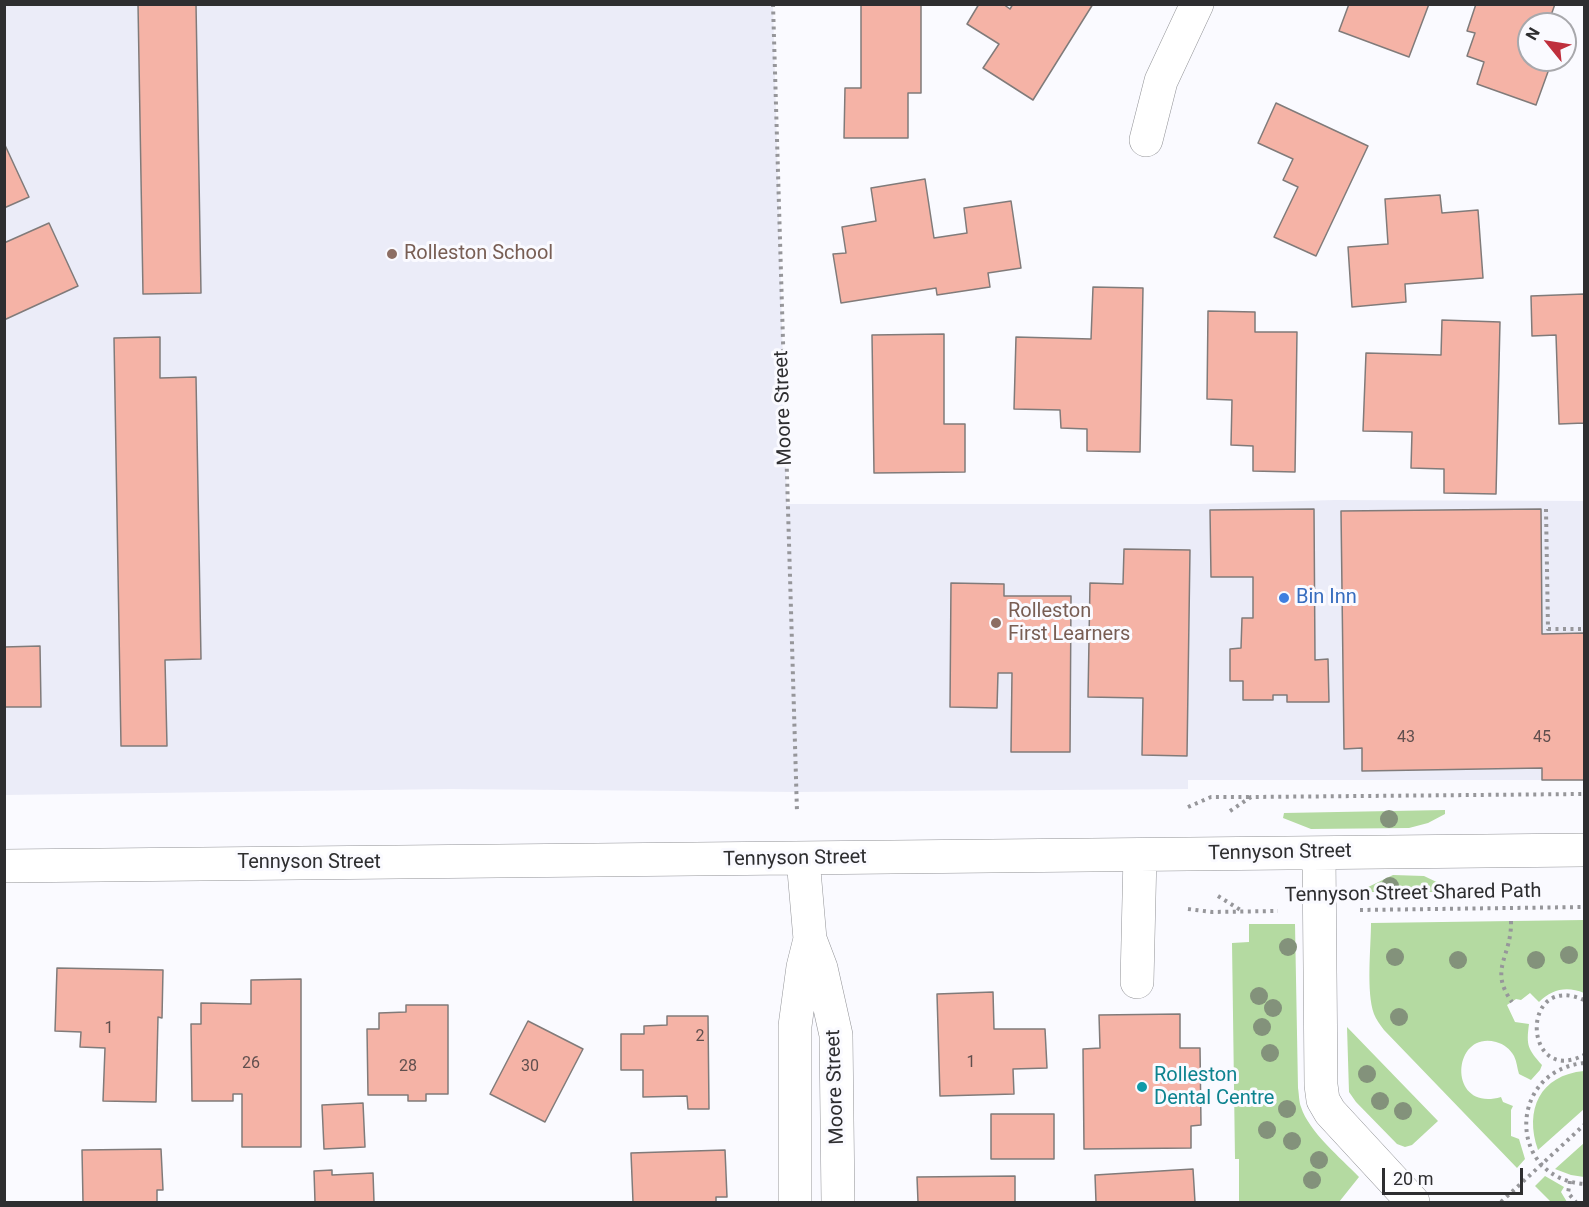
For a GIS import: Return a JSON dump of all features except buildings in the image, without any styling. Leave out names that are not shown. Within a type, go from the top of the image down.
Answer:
[{"type":"street","points":[[1146,140],[1161,81],[1197,4]]},
{"type":"street","name":"Tennyson Street","points":[[4,866],[1584,850]]},
{"type":"street","points":[[1319,853],[1323,1100],[1335,1117],[1413,1203]]},
{"type":"street","points":[[1137,982],[1140,855]]},
{"type":"street","name":"Moore Street","points":[[803,859],[810,939],[821,968],[837,1035],[838,1203]]},
{"type":"street","name":"Moore Street","points":[[795,1203],[795,1026],[801,975],[810,939]]},
{"type":"path","name":"Moore Street","points":[[773,4],[797,812]]},
{"type":"path","points":[[1546,509],[1548,629],[1584,629]]},
{"type":"path","points":[[1188,807],[1210,797],[1584,794]]},
{"type":"path","points":[[1224,815],[1251,797]]},
{"type":"path","points":[[1220,897],[1242,911]]},
{"type":"path","name":"Tennyson Street Shared Path","points":[[1188,909],[1212,912],[1584,907]]},
{"type":"path","points":[[1511,921],[1510,940],[1500,974],[1504,992],[1512,1002]]},
{"type":"path","points":[[1584,1000],[1575,996],[1555,998],[1541,1010],[1535,1028],[1536,1037],[1547,1053],[1564,1060],[1584,1063]]},
{"type":"path","points":[[1584,1055],[1541,1083],[1529,1104],[1526,1130],[1528,1141],[1541,1164],[1550,1172],[1570,1181],[1584,1184]]},
{"type":"path","points":[[1502,1203],[1584,1125]]},
{"type":"path","points":[[1570,1181],[1568,1193],[1576,1203]]},
{"type":"shaded area","name":"Rolleston School","points":[[4,5],[773,5],[787,504],[1199,504],[1335,500],[1584,501],[1584,780],[1188,780],[1188,789],[796,792],[450,789],[5,795]]},
{"type":"green space","points":[[1445,810],[1445,814],[1428,823],[1409,828],[1311,829],[1283,818],[1284,813]]},
{"type":"green space","points":[[1393,875],[1424,876],[1447,887],[1448,892],[1364,892],[1364,889]]},
{"type":"green space","points":[[1584,920],[1584,993],[1560,990],[1549,994],[1539,1002],[1530,993],[1521,1000],[1516,999],[1507,1005],[1515,1022],[1529,1024],[1529,1047],[1542,1065],[1540,1070],[1531,1080],[1519,1074],[1512,1053],[1504,1045],[1496,1042],[1481,1042],[1470,1048],[1464,1058],[1461,1071],[1464,1083],[1471,1093],[1483,1099],[1501,1097],[1503,1102],[1513,1106],[1511,1136],[1519,1139],[1525,1159],[1517,1168],[1377,1020],[1370,994],[1371,923]]},
{"type":"green space","points":[[1249,924],[1295,924],[1300,1105],[1318,1135],[1359,1177],[1339,1202],[1239,1202],[1239,1159],[1235,1159],[1232,943],[1249,942]]},
{"type":"green space","points":[[1347,1027],[1438,1121],[1412,1145],[1405,1147],[1397,1144],[1349,1092]]},
{"type":"green space","points":[[1584,1071],[1584,1109],[1538,1150],[1533,1121],[1539,1097],[1556,1079]]},
{"type":"green space","points":[[1584,1143],[1584,1177],[1555,1169]]},
{"type":"green space","points":[[1545,1176],[1564,1187],[1561,1192],[1567,1202],[1551,1202],[1535,1186]]},
{"type":"place","name":"Rolleston School","points":[[392,254]]},
{"type":"place","name":"Bin Inn","points":[[1284,598]]},
{"type":"place","name":"Rolleston First Learners","points":[[996,623]]},
{"type":"place","name":"Rolleston Dental Centre","points":[[1142,1087]]}]
